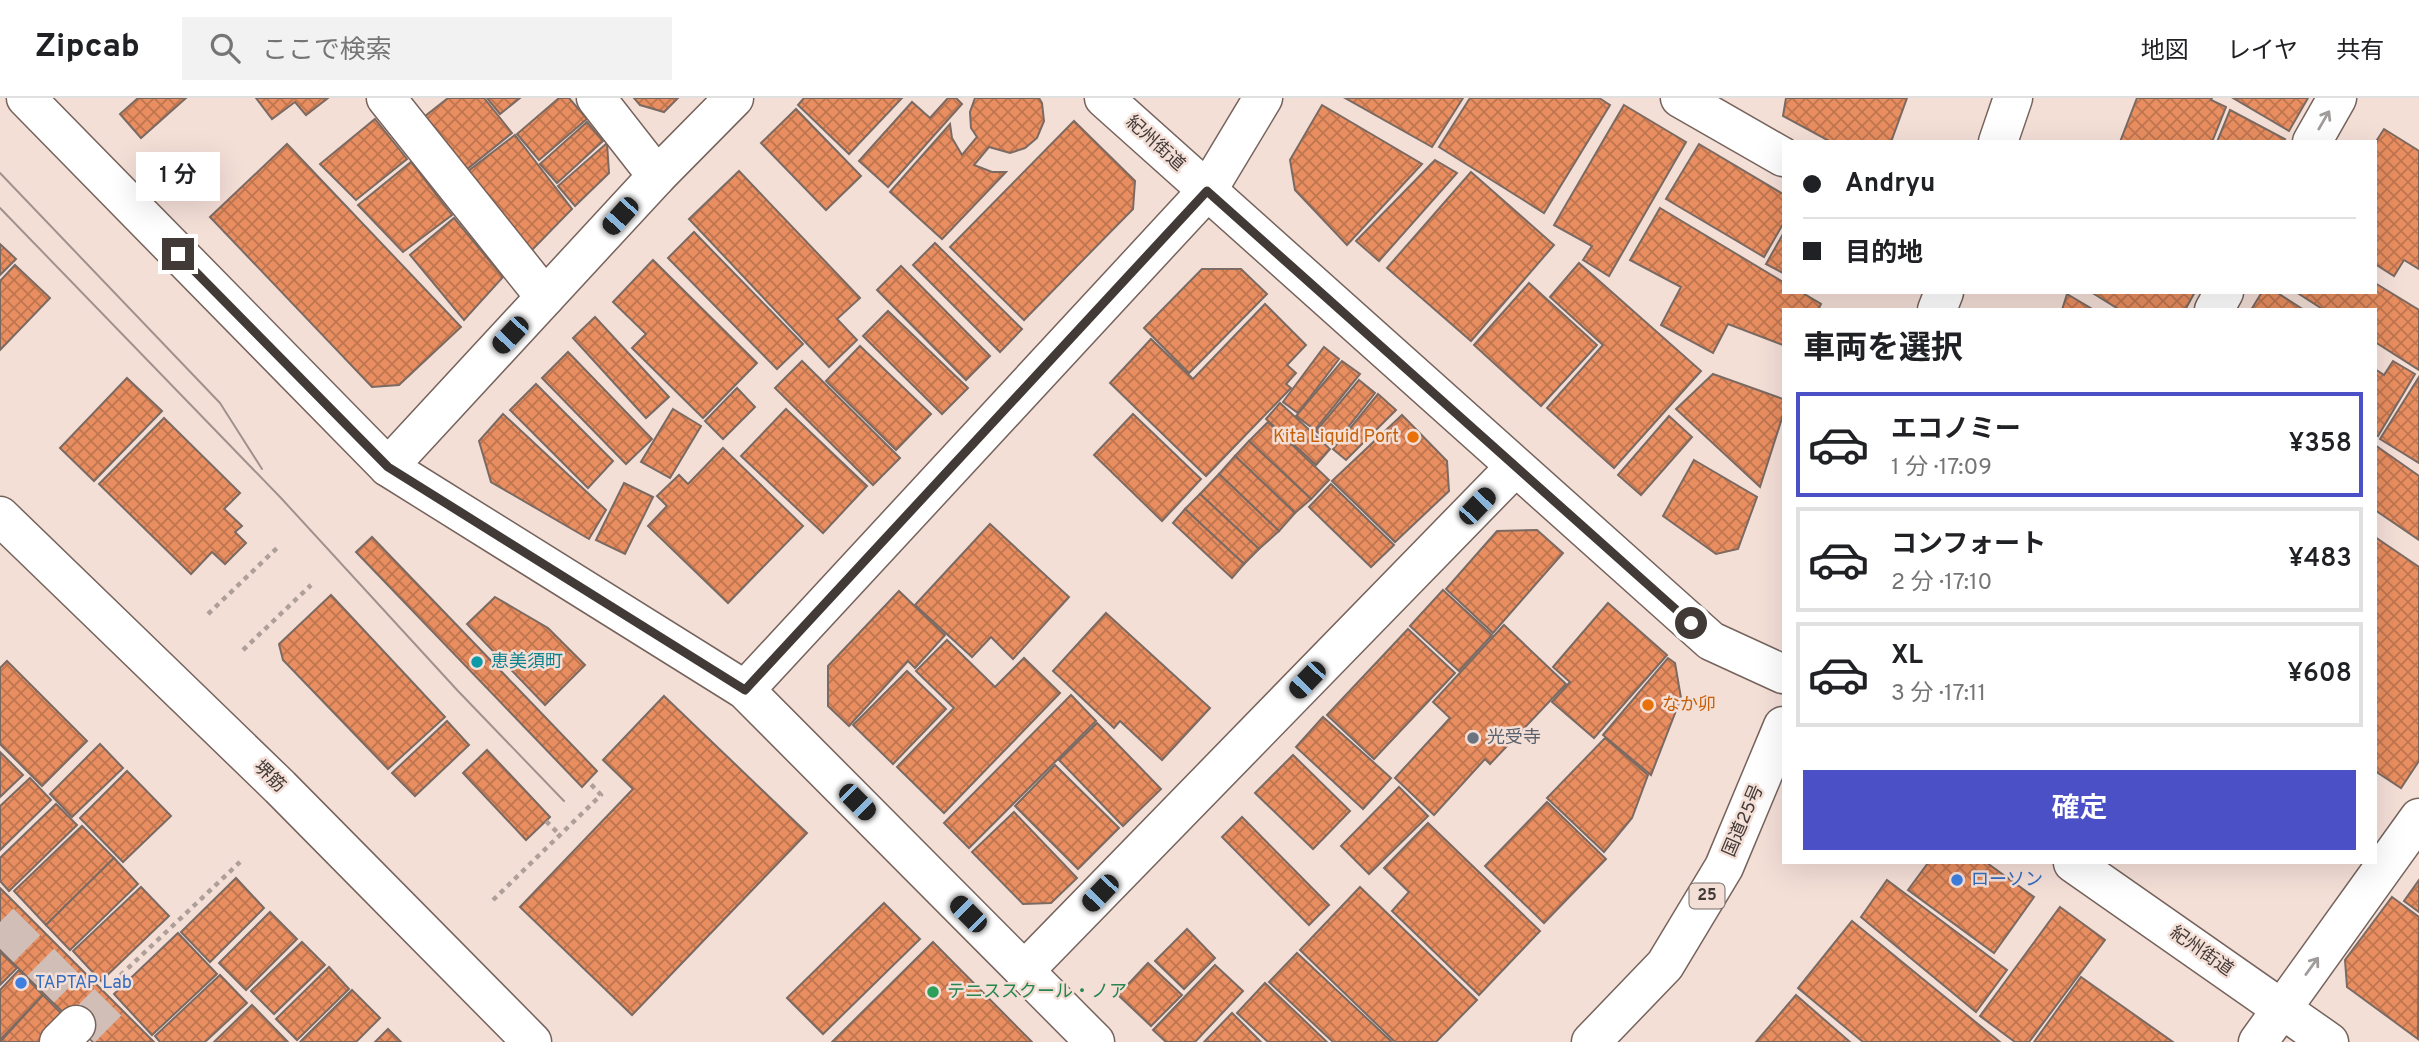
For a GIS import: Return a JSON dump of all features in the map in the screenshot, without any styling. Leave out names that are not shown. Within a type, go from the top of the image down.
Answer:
[{"type":"main road","points":[[26,98],[388,467],[745,690],[1095,1042]]},
{"type":"main road","points":[[386,98],[545,297]]},
{"type":"main road","points":[[596,98],[657,176]]},
{"type":"main road","points":[[388,467],[657,176],[734,98]]},
{"type":"main road","name":"紀州街道","points":[[1104,98],[1711,641],[1782,674]]},
{"type":"main road","points":[[745,690],[1207,191],[1263,98]]},
{"type":"main road","points":[[1680,98],[1782,157]]},
{"type":"main road","points":[[1999,140],[2014,98]]},
{"type":"main road","points":[[2313,140],[2337,98]]},
{"type":"main road","points":[[1024,971],[1515,467]]},
{"type":"main road","name":"堺筋","points":[[0,516],[280,787],[532,1042]]},
{"type":"main road","name":"国道25号","points":[[1591,1042],[1665,965],[1672,954],[1724,867],[1782,728]]},
{"type":"main road","points":[[2258,1042],[2419,818]]},
{"type":"main road","name":"紀州街道","points":[[2074,864],[2329,1042]]},
{"type":"path","points":[[208,614],[277,548]]},
{"type":"path","points":[[243,650],[311,585]]},
{"type":"path","points":[[493,900],[601,795],[588,781]]},
{"type":"path","points":[[546,821],[560,835]]},
{"type":"path","points":[[105,990],[240,862]]},
{"type":"building","points":[[138,98],[186,98],[141,138],[120,114]]},
{"type":"building","points":[[256,98],[328,98],[306,115],[295,102],[272,119]]},
{"type":"building","points":[[448,98],[484,98],[512,133],[466,170],[424,117]]},
{"type":"building","points":[[487,98],[520,98],[500,114]]},
{"type":"building","points":[[559,98],[569,98],[587,119],[539,160],[517,134]]},
{"type":"building","points":[[634,98],[678,98],[664,112],[640,105]]},
{"type":"building","points":[[804,98],[902,98],[849,154],[798,105]]},
{"type":"building","points":[[948,98],[956,98],[962,104],[888,187],[859,161],[912,102],[930,118]]},
{"type":"building","points":[[975,98],[1039,98],[1044,121],[1037,138],[1025,148],[1010,153],[989,147],[974,165],[992,172],[1006,172],[942,239],[890,192],[950,124],[952,138],[962,155],[977,137],[971,128],[970,112]]},
{"type":"building","points":[[1345,98],[1463,98],[1432,147]]},
{"type":"building","points":[[1470,98],[1599,98],[1610,105],[1544,213],[1439,147]]},
{"type":"building","points":[[1786,98],[1907,98],[1892,140],[1827,140],[1783,116]]},
{"type":"building","points":[[2137,98],[2212,98],[2211,100],[2226,107],[2213,140],[2121,140]]},
{"type":"building","points":[[2233,98],[2308,98],[2289,131]]},
{"type":"building","points":[[1322,105],[1422,164],[1347,245],[1295,190],[1290,160]]},
{"type":"building","points":[[1624,105],[1686,142],[1609,276],[1583,260],[1592,246],[1554,225]]},
{"type":"building","points":[[796,109],[861,176],[826,210],[761,143]]},
{"type":"building","points":[[2230,110],[2285,139],[2284,140],[2218,140]]},
{"type":"building","points":[[375,119],[407,159],[356,200],[320,164]]},
{"type":"building","points":[[1074,121],[1135,181],[1133,209],[1024,320],[950,247]]},
{"type":"building","points":[[587,122],[603,141],[557,183],[540,164]]},
{"type":"building","points":[[2384,129],[2419,151],[2419,269],[2404,260],[2394,276],[2377,265],[2377,140]]},
{"type":"building","points":[[515,135],[572,209],[531,251],[467,172]]},
{"type":"building","points":[[607,143],[609,173],[575,206],[558,186]]},
{"type":"building","points":[[287,144],[461,327],[399,385],[372,387],[210,217]]},
{"type":"building","points":[[1699,144],[1782,193],[1782,226],[1764,257],[1666,199]]},
{"type":"building","points":[[1435,160],[1457,173],[1379,261],[1356,241]]},
{"type":"building","points":[[411,162],[452,215],[403,252],[358,205]]},
{"type":"building","points":[[739,171],[860,298],[837,319],[857,340],[829,367],[689,219]]},
{"type":"building","points":[[1471,172],[1554,245],[1471,341],[1387,268]]},
{"type":"building","points":[[1660,208],[1782,281],[1782,294],[1804,294],[1821,304],[1819,308],[1782,308],[1782,345],[1728,324],[1713,353],[1661,325],[1681,287],[1630,260]]},
{"type":"building","points":[[454,218],[503,277],[464,320],[410,255]]},
{"type":"building","points":[[694,232],[803,344],[777,369],[668,258]]},
{"type":"building","points":[[1782,236],[1782,272],[1766,264]]},
{"type":"building","points":[[935,243],[1022,329],[1000,352],[913,265]]},
{"type":"building","points":[[0,244],[16,259],[0,275]]},
{"type":"building","points":[[653,260],[757,363],[703,418],[632,348],[646,334],[613,302]]},
{"type":"building","points":[[1579,263],[1701,371],[1614,468],[1547,408],[1603,345],[1550,297]]},
{"type":"building","points":[[15,265],[50,298],[0,350],[0,281]]},
{"type":"building","points":[[901,266],[990,356],[966,380],[877,290]]},
{"type":"building","points":[[1202,269],[1241,269],[1267,294],[1189,373],[1144,328]]},
{"type":"building","points":[[1529,283],[1597,345],[1541,406],[1474,345]]},
{"type":"building","points":[[2377,284],[2419,310],[2419,370],[2377,343],[2377,308],[2321,308],[2299,294],[2377,294]]},
{"type":"building","points":[[2067,294],[2091,308],[2063,308]]},
{"type":"building","points":[[2094,294],[2194,294],[2186,308],[2117,308]]},
{"type":"building","points":[[2261,294],[2279,294],[2301,308],[2252,308]]},
{"type":"building","points":[[1265,304],[1306,345],[1287,365],[1296,373],[1286,384],[1291,388],[1206,476],[1110,383],[1151,339],[1193,379]]},
{"type":"building","points":[[888,311],[968,388],[942,414],[863,336]]},
{"type":"building","points":[[595,317],[669,397],[646,418],[573,338]]},
{"type":"building","points":[[860,346],[931,414],[896,450],[826,381]]},
{"type":"building","points":[[1324,347],[1339,359],[1298,413],[1283,402]]},
{"type":"building","points":[[568,352],[652,439],[626,464],[542,378]]},
{"type":"building","points":[[802,361],[900,458],[873,485],[775,388]]},
{"type":"building","points":[[1342,361],[1360,374],[1315,430],[1296,416]]},
{"type":"building","points":[[2393,361],[2415,374],[2378,436],[2377,370],[2384,375]]},
{"type":"building","points":[[1713,374],[1782,399],[1782,418],[1760,487],[1676,409]]},
{"type":"building","points":[[2419,377],[2419,463],[2380,439]]},
{"type":"building","points":[[127,378],[162,411],[94,481],[60,448]]},
{"type":"building","points":[[1359,380],[1375,393],[1334,445],[1316,431]]},
{"type":"building","points":[[536,384],[613,461],[588,488],[510,410]]},
{"type":"building","points":[[737,388],[755,407],[723,439],[705,421]]},
{"type":"building","points":[[1378,394],[1396,410],[1346,460],[1333,449]]},
{"type":"building","points":[[1280,403],[1330,449],[1316,465],[1266,419]]},
{"type":"building","points":[[673,409],[701,426],[670,478],[641,462]]},
{"type":"building","points":[[786,409],[867,486],[823,533],[741,456]]},
{"type":"building","points":[[503,414],[606,510],[589,539],[491,482],[479,441]]},
{"type":"building","points":[[1133,414],[1201,479],[1162,521],[1094,455]]},
{"type":"building","points":[[1402,415],[1447,461],[1449,491],[1395,542],[1332,481]]},
{"type":"building","points":[[1669,416],[1692,437],[1641,495],[1618,475]]},
{"type":"building","points":[[164,418],[240,493],[224,509],[242,526],[235,532],[246,543],[225,564],[212,552],[191,574],[99,484]]},
{"type":"building","points":[[1268,422],[1329,480],[1311,499],[1249,441]]},
{"type":"building","points":[[1249,441],[1311,499],[1295,513],[1235,456]]},
{"type":"building","points":[[2377,446],[2419,476],[2419,540],[2377,511]]},
{"type":"building","points":[[723,448],[803,526],[728,603],[648,526],[667,506],[657,496],[679,475],[688,484]]},
{"type":"building","points":[[1235,456],[1295,513],[1279,531],[1219,474]]},
{"type":"building","points":[[1694,460],[1757,497],[1738,549],[1716,554],[1663,516]]},
{"type":"building","points":[[1219,474],[1279,531],[1259,549],[1200,494]]},
{"type":"building","points":[[624,483],[653,497],[625,554],[596,540]]},
{"type":"building","points":[[1331,484],[1394,545],[1371,567],[1309,507]]},
{"type":"building","points":[[1200,494],[1259,549],[1244,564],[1185,509]]},
{"type":"building","points":[[1185,509],[1244,564],[1232,578],[1173,523]]},
{"type":"building","points":[[990,524],[1069,597],[1013,659],[991,637],[972,657],[915,605]]},
{"type":"building","points":[[1537,530],[1563,553],[1493,633],[1446,589],[1497,531]]},
{"type":"building","name":"恵美須町","points":[[372,537],[597,771],[582,787],[356,552]]},
{"type":"building","points":[[2377,538],[2419,567],[2419,761],[2401,788],[2377,772]]},
{"type":"building","points":[[1443,590],[1492,635],[1459,671],[1410,626]]},
{"type":"building","points":[[899,591],[945,635],[915,668],[908,661],[849,726],[828,706],[828,666]]},
{"type":"building","points":[[331,595],[445,717],[388,769],[283,660],[279,644]]},
{"type":"building","points":[[495,597],[548,628],[585,665],[545,705],[467,624]]},
{"type":"building","points":[[1608,603],[1667,655],[1594,738],[1552,702],[1570,682],[1553,667]]},
{"type":"building","points":[[1106,613],[1210,708],[1162,760],[1120,721],[1114,728],[1053,671]]},
{"type":"building","name":"光受寺","points":[[1504,625],[1566,684],[1490,764],[1485,759],[1434,815],[1395,778],[1450,718],[1433,702]]},
{"type":"building","points":[[1408,629],[1455,673],[1374,759],[1327,715]]},
{"type":"building","points":[[947,640],[995,687],[1024,658],[1060,693],[944,813],[897,767],[954,708],[916,671]]},
{"type":"building","points":[[1668,658],[1675,663],[1681,698],[1651,775],[1603,735]]},
{"type":"building","points":[[7,661],[87,741],[42,786],[0,744],[0,668]]},
{"type":"building","points":[[907,671],[946,709],[893,764],[853,725]]},
{"type":"building","points":[[1071,695],[1096,721],[969,848],[944,823]]},
{"type":"building","points":[[664,696],[807,833],[632,1015],[520,907],[633,789],[603,760]]},
{"type":"building","points":[[1323,717],[1391,778],[1363,809],[1296,747]]},
{"type":"building","points":[[447,721],[469,745],[415,796],[392,773]]},
{"type":"building","points":[[1097,723],[1161,789],[1123,826],[1059,760]]},
{"type":"building","points":[[1605,738],[1648,775],[1632,818],[1604,852],[1547,798]]},
{"type":"building","points":[[100,744],[123,768],[72,817],[50,794]]},
{"type":"building","points":[[487,750],[550,817],[526,840],[463,773]]},
{"type":"building","points":[[0,752],[23,775],[0,797]]},
{"type":"building","points":[[1293,755],[1350,811],[1313,849],[1255,793]]},
{"type":"building","points":[[1055,765],[1119,828],[1078,869],[1015,806]]},
{"type":"building","points":[[127,771],[171,816],[123,862],[80,818]]},
{"type":"building","points":[[30,778],[51,800],[0,850],[0,806]]},
{"type":"building","points":[[1399,787],[1428,816],[1369,874],[1341,846]]},
{"type":"building","points":[[1547,802],[1606,859],[1544,923],[1485,866]]},
{"type":"building","points":[[56,804],[77,825],[9,891],[0,881],[0,858]]},
{"type":"building","points":[[1014,812],[1077,878],[1051,903],[1023,904],[972,852]]},
{"type":"building","points":[[1242,817],[1329,905],[1309,925],[1222,837]]},
{"type":"building","points":[[1428,823],[1540,931],[1479,995],[1392,911],[1409,892],[1384,868]]},
{"type":"building","points":[[82,826],[114,858],[46,925],[14,891]]},
{"type":"building","points":[[114,858],[138,884],[70,950],[46,925]]},
{"type":"building","points":[[1927,864],[1988,864],[2034,897],[1994,953],[1908,890]]},
{"type":"building","points":[[236,878],[264,908],[210,962],[181,932]]},
{"type":"building","points":[[1887,880],[2007,970],[1976,1012],[1861,917]]},
{"type":"building","points":[[2419,880],[2419,912],[2404,901]]},
{"type":"building","points":[[141,887],[169,916],[101,981],[73,951]]},
{"type":"building","points":[[1360,887],[1477,1000],[1436,1042],[1395,1042],[1300,950]]},
{"type":"building","points":[[0,888],[154,1042],[93,1042],[0,950]]},
{"type":"building","points":[[2392,897],[2419,917],[2418,1039],[2347,987],[2345,960]]},
{"type":"building","points":[[884,903],[920,939],[823,1034],[787,998]]},
{"type":"building","points":[[2060,907],[2105,940],[2029,1042],[2015,1042],[1980,1016]]},
{"type":"building","points":[[270,912],[297,939],[246,990],[219,963]]},
{"type":"building","points":[[1852,921],[2000,1042],[1863,1042],[1798,988]]},
{"type":"building","points":[[1187,929],[1215,958],[1184,989],[1155,961]]},
{"type":"building","points":[[178,933],[217,974],[152,1035],[114,994]]},
{"type":"building","points":[[302,942],[325,965],[274,1014],[251,991]]},
{"type":"building","name":"テニススクール・ノア","points":[[933,942],[1032,1042],[832,1042]]},
{"type":"building","points":[[0,952],[17,968],[0,985]]},
{"type":"building","points":[[1297,953],[1392,1042],[1333,1042],[1269,982]]},
{"type":"building","points":[[1148,963],[1182,995],[1151,1026],[1118,995]]},
{"type":"building","points":[[1215,965],[1243,991],[1195,1042],[1166,1042],[1153,1030]]},
{"type":"building","points":[[329,967],[349,989],[297,1040],[276,1019]]},
{"type":"building","points":[[19,970],[43,995],[0,1040],[0,990]]},
{"type":"building","points":[[220,975],[247,1003],[205,1042],[160,1042],[155,1036]]},
{"type":"building","points":[[2081,977],[2173,1042],[2034,1042]]},
{"type":"building","points":[[1265,983],[1327,1042],[1268,1042],[1237,1013]]},
{"type":"building","points":[[352,990],[380,1018],[356,1042],[300,1042]]},
{"type":"building","points":[[43,995],[68,1020],[48,1042],[0,1042]]},
{"type":"building","points":[[1796,995],[1850,1042],[1756,1042]]},
{"type":"building","points":[[252,1005],[288,1042],[214,1042]]},
{"type":"building","points":[[1232,1013],[1261,1042],[1204,1042]]},
{"type":"building","points":[[388,1029],[401,1042],[375,1042]]},
{"type":"tunnel","points":[[0,922],[121,1042]]},
{"type":"tram line","points":[[0,173],[220,403],[262,469]]},
{"type":"tram line","points":[[0,208],[281,498],[458,691],[564,801]]},
{"type":"place","name":"Kita Liquid Port","points":[[1413,437]]},
{"type":"place","name":"恵美須町","points":[[477,662]]},
{"type":"place","name":"なか卯","points":[[1648,705]]},
{"type":"place","name":"光受寺","points":[[1473,738]]},
{"type":"place","name":"ローソン","points":[[1957,880]]},
{"type":"place","name":"TAPTAP Lab","points":[[21,983]]},
{"type":"place","name":"テニススクール・ノア","points":[[933,992]]},
{"type":"route","points":[[178,254],[388,467],[745,690],[1207,191],[1691,623]]}]
